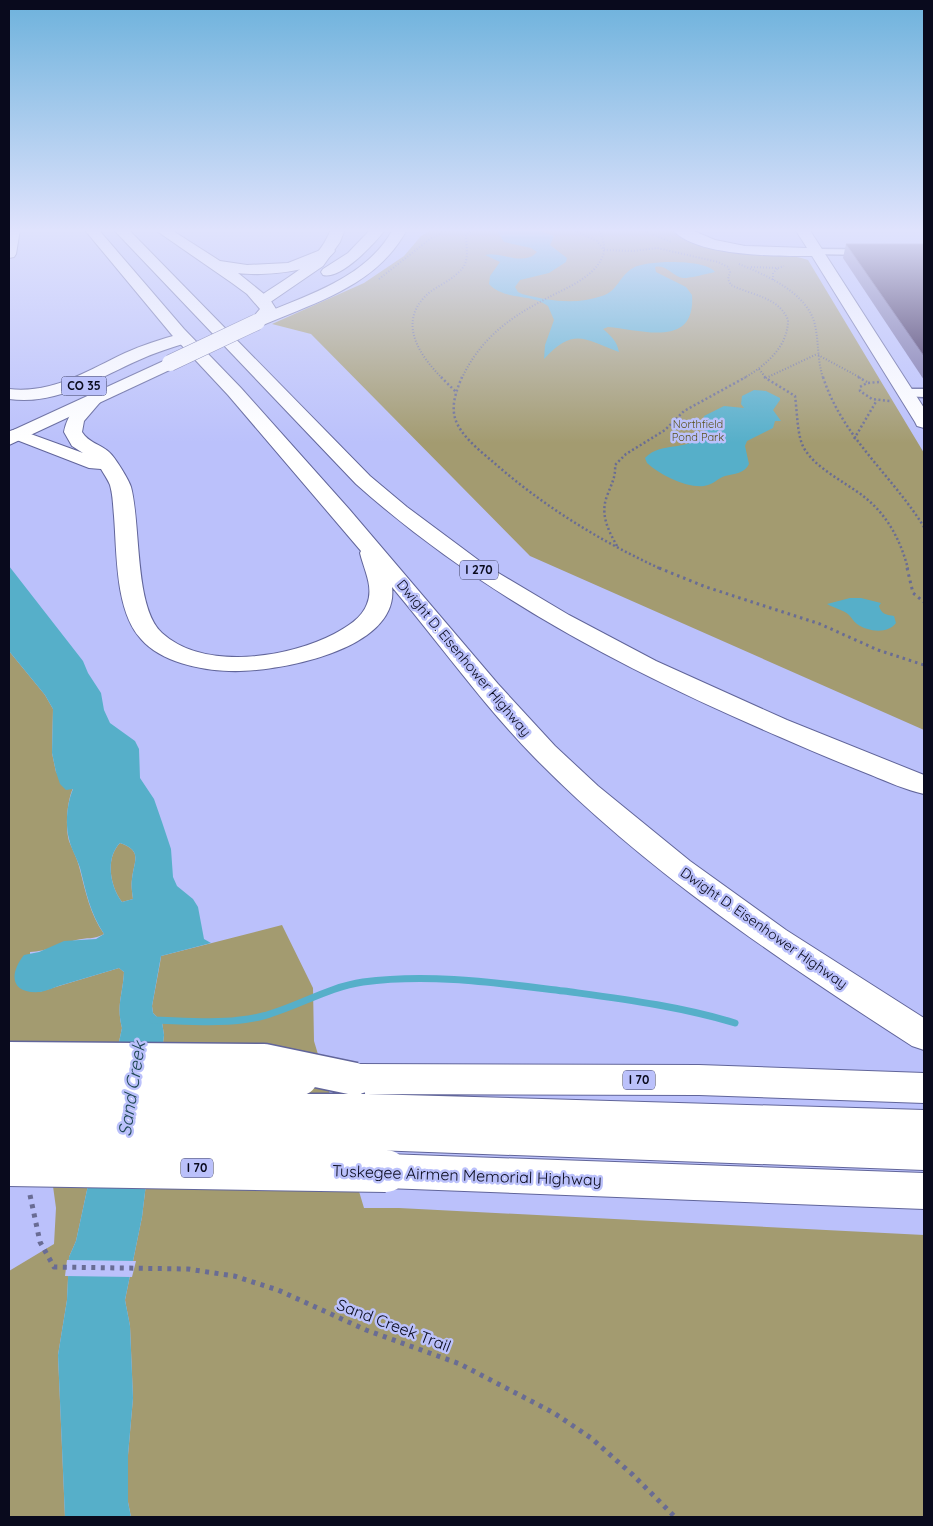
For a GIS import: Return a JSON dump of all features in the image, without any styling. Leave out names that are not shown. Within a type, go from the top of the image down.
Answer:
[{"type":"main road","name":"Dwight D. Eisenhower Highway","points":[[152,300],[179,333],[242,400],[370,547],[509,714],[586,790],[687,874],[800,955],[924,1036]]},
{"type":"main road","name":"I 270","points":[[189,300],[363,480],[390,504],[457,555],[556,618],[627,657],[754,716],[924,785]]},
{"type":"main road","points":[[248,300],[257,310],[267,300]]},
{"type":"main road","name":"CO 35","points":[[11,432],[162,354],[257,310],[274,300]]},
{"type":"main road","name":"CO 35","points":[[257,310],[289,300]]},
{"type":"main road","points":[[849,300],[911,392],[924,422]]},
{"type":"main road","points":[[9,394],[26,397],[46,394],[162,354],[180,340],[228,317]]},
{"type":"main road","name":"CO 35","points":[[11,432],[93,400],[162,354]]},
{"type":"main road","points":[[93,400],[75,421],[74,435],[79,442],[103,456],[120,485],[134,604],[137,615],[142,625],[158,642],[172,650],[188,656],[225,662],[264,663],[301,657],[317,652],[344,639],[365,624],[373,615],[380,598],[380,581],[370,547]]},
{"type":"main road","points":[[11,432],[77,456],[113,473]]},
{"type":"main road","points":[[9,1058],[264,1060],[365,1108]]},
{"type":"main road","name":"I 70","points":[[9,1081],[365,1108],[698,1080],[924,1088]]},
{"type":"main road","points":[[9,1110],[365,1108],[924,1126]]},
{"type":"main road","points":[[9,1133],[365,1108],[924,1153]]},
{"type":"main road","name":"Tuskegee Airmen Memorial Highway","points":[[9,1165],[386,1171],[924,1191]]},
{"type":"path","points":[[423,300],[414,313],[413,340],[430,368],[457,393]]},
{"type":"path","points":[[543,300],[500,329],[481,347],[469,367],[457,393],[454,413],[458,425],[470,440],[524,488],[560,514],[617,546],[690,581],[821,625],[886,653],[924,665]]},
{"type":"path","points":[[617,546],[605,523],[605,500],[616,478],[615,465],[624,455],[665,430],[677,415],[759,369],[780,347],[789,329],[788,321],[784,312],[765,300]]},
{"type":"path","points":[[799,300],[813,318],[818,331],[817,354],[830,398],[854,439],[903,497],[924,527]]},
{"type":"path","points":[[765,378],[817,354]]},
{"type":"path","points":[[817,354],[868,383],[911,392]]},
{"type":"path","points":[[759,369],[765,378],[795,396],[801,442],[811,458],[865,497],[890,524],[903,549],[913,593],[924,602]]},
{"type":"path","points":[[868,383],[860,387],[860,391],[866,396],[877,400],[911,392]]},
{"type":"path","points":[[854,439],[877,400]]},
{"type":"path","name":"Sand Creek Trail","points":[[59,1268],[188,1269],[212,1272],[256,1282],[366,1330],[460,1364],[554,1413],[591,1438],[633,1475],[675,1517]]},
{"type":"green space","name":"Northfield Pond Park","points":[[325,300],[832,300],[924,453],[924,730],[530,556],[311,334],[272,324]]},
{"type":"green space","points":[[9,651],[45,695],[53,709],[52,753],[56,772],[73,788],[67,814],[69,841],[78,863],[92,911],[104,934],[97,937],[70,941],[42,951],[30,952],[31,990],[39,992],[119,968],[124,972],[120,1006],[122,1028],[76,1241],[69,1257],[67,1300],[58,1355],[65,1517],[9,1517],[9,1271],[54,1244],[56,1208],[33,1041],[9,1041]]},
{"type":"green space","points":[[120,843],[132,849],[135,857],[132,881],[133,899],[122,902],[112,881],[111,872],[112,856]]},
{"type":"green space","points":[[282,925],[313,988],[314,1041],[364,1208],[399,1208],[924,1235],[924,1517],[131,1517],[128,1502],[128,1455],[133,1398],[130,1326],[125,1300],[142,1217],[164,1035],[162,1022],[153,1013],[152,1006],[161,956]]},
{"type":"water","points":[[537,300],[692,300],[691,312],[685,323],[675,330],[649,332],[608,327],[603,329],[611,336],[619,352],[588,340],[572,339],[554,349],[544,359],[545,345],[554,320],[548,306]]},
{"type":"water","points":[[754,390],[766,391],[780,398],[773,410],[781,421],[775,421],[773,428],[747,441],[745,446],[749,464],[745,469],[739,473],[722,477],[713,483],[697,486],[674,480],[647,463],[645,458],[659,449],[684,445],[699,438],[705,432],[704,416],[724,406],[744,408],[741,404],[742,396]]},
{"type":"water","name":"Sand Creek","points":[[9,566],[83,661],[88,673],[101,693],[104,710],[110,723],[135,741],[139,749],[140,778],[154,799],[171,849],[173,877],[177,886],[193,899],[198,907],[204,939],[211,943],[161,956],[152,1006],[153,1013],[162,1022],[164,1035],[142,1217],[125,1300],[130,1326],[133,1398],[128,1455],[128,1502],[131,1517],[65,1517],[58,1355],[67,1300],[69,1257],[76,1241],[122,1028],[120,1006],[124,972],[119,968],[40,992],[23,990],[15,981],[16,969],[24,955],[39,952],[64,941],[96,939],[104,934],[92,910],[80,868],[69,839],[67,814],[73,789],[66,790],[60,784],[56,772],[52,753],[53,709],[45,695],[9,651]],"holes":[[[120,843],[132,849],[135,857],[132,881],[133,899],[122,902],[112,881],[111,864],[112,856]]]},
{"type":"water","points":[[850,598],[861,598],[881,603],[879,606],[881,611],[887,615],[894,616],[896,623],[888,629],[878,631],[867,629],[857,624],[847,613],[827,604]]},
{"type":"pier","points":[[67,1260],[136,1261],[132,1277],[65,1276]]},
{"type":"building","points":[[885,300],[924,300],[924,356]]},
{"type":"waterway","points":[[153,1020],[208,1022],[249,1019],[276,1012],[337,988],[363,982],[413,978],[489,982],[629,1000],[735,1023]]}]
